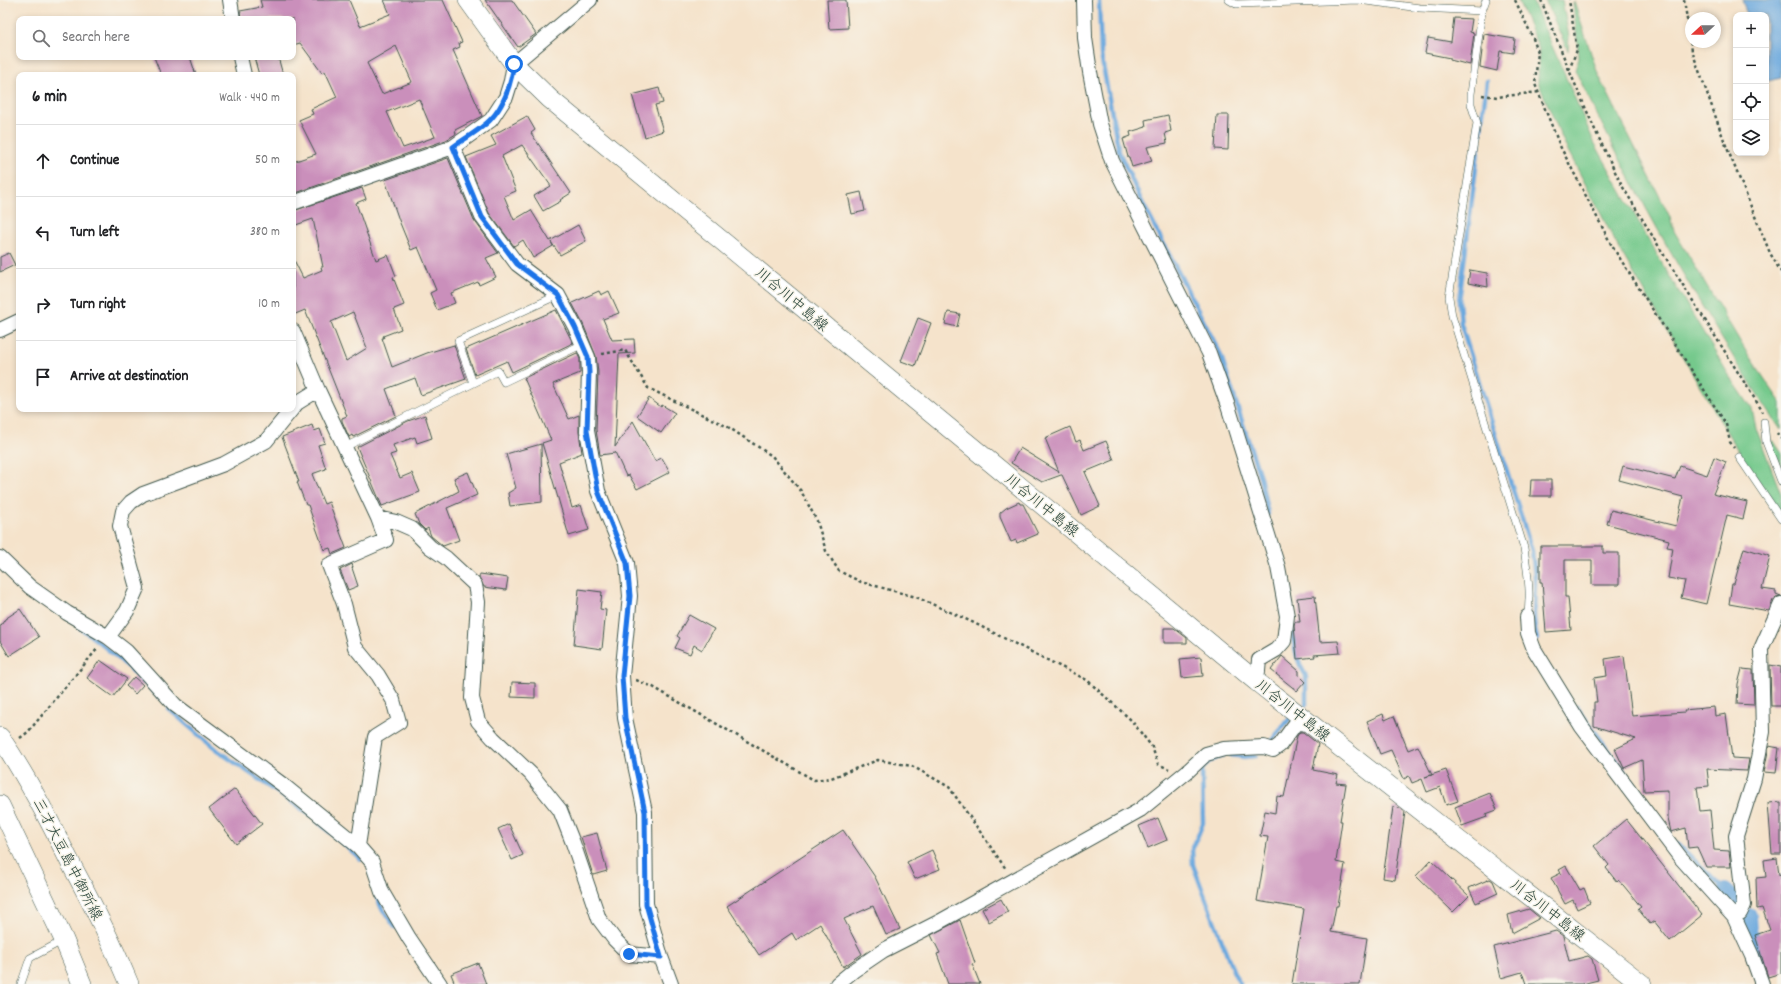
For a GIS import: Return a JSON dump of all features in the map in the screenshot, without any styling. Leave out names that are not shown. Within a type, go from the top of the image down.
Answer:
[{"type":"main road","name":"川合川中島線","points":[[468,0],[514,64],[550,99],[1258,682],[1642,984]]},
{"type":"main road","name":"三才大豆島中御所線","points":[[4,742],[20,767],[48,818],[87,895],[129,984]]},
{"type":"main road","points":[[0,805],[64,940],[82,984]]},
{"type":"street","points":[[230,0],[233,16]]},
{"type":"street","points":[[296,202],[453,147],[491,120],[506,97],[514,64],[590,0]]},
{"type":"street","points":[[1084,0],[1085,38],[1090,72],[1100,124],[1112,161],[1209,353],[1230,413],[1278,567],[1287,616],[1284,641],[1276,650],[1259,660],[1258,682]]},
{"type":"street","points":[[241,60],[243,72]]},
{"type":"street","points":[[453,147],[482,217],[517,264],[558,295],[585,350],[589,372],[587,431],[598,491],[627,563],[630,596],[622,676],[625,718],[645,812],[646,904],[661,957],[671,984]]},
{"type":"street","points":[[0,330],[16,322]]},
{"type":"street","points":[[296,338],[318,390],[378,518],[386,540],[329,565],[344,604],[354,647],[378,675],[393,700],[399,722],[375,737],[358,846]]},
{"type":"street","points":[[296,404],[318,390]]},
{"type":"street","points":[[108,637],[127,611],[137,588],[120,526],[123,511],[143,494],[224,464],[266,441],[289,412]]},
{"type":"street","points":[[378,518],[396,522],[412,529],[430,547],[446,558],[475,585],[478,602],[472,698],[478,721],[493,738],[531,774],[560,810],[599,919],[614,939],[629,954],[661,957]]},
{"type":"street","points":[[0,558],[30,587],[67,613],[108,637],[126,651],[175,705],[283,785],[358,846],[372,862],[382,892],[409,938],[440,984]]},
{"type":"street","points":[[1734,917],[1740,913],[1744,905],[1736,836],[1754,778],[1763,732],[1761,649],[1781,604]]},
{"type":"street","points":[[1527,617],[1528,633],[1534,649],[1582,726],[1680,857],[1734,917],[1752,956],[1762,984]]},
{"type":"street","points":[[837,984],[852,970],[884,950],[938,922],[1013,879],[1140,810],[1189,770],[1206,754],[1224,749],[1264,746],[1274,750],[1280,745],[1296,722],[1312,724]]},
{"type":"lane","points":[[1229,0],[1236,4],[1358,0],[1420,8],[1482,11]]},
{"type":"lane","points":[[1486,0],[1482,11],[1471,94],[1471,104],[1475,114],[1476,123],[1449,297],[1452,316],[1524,548],[1528,585],[1529,610],[1527,617]]},
{"type":"lane","points":[[473,383],[458,341],[558,295]]},
{"type":"lane","points":[[345,447],[498,371],[504,382],[585,350]]},
{"type":"lane","points":[[1764,419],[1766,442],[1781,481]]},
{"type":"lane","points":[[1739,457],[1781,519]]},
{"type":"lane","points":[[21,984],[30,958],[64,940]]},
{"type":"path","points":[[1515,0],[1538,52],[1535,84],[1560,146],[1612,246],[1726,424],[1730,442],[1739,457]]},
{"type":"path","points":[[1541,0],[1568,70],[1596,132],[1622,184],[1764,419]]},
{"type":"path","points":[[1568,70],[1577,50],[1570,0]]},
{"type":"path","points":[[1684,0],[1694,58],[1725,143],[1770,253],[1781,272]]},
{"type":"path","points":[[1478,95],[1497,97],[1539,92]]},
{"type":"path","points":[[585,350],[625,350],[648,388],[728,427],[772,456],[801,491],[817,521],[826,551],[839,571],[862,582],[916,597],[950,612],[1087,680],[1131,720],[1152,748],[1158,764],[1174,771],[1189,770]]},
{"type":"path","points":[[1773,428],[1781,439]]},
{"type":"path","points":[[4,742],[28,732],[108,637]]},
{"type":"path","points":[[622,676],[653,686],[814,780],[830,778],[878,760],[912,766],[949,787],[1013,879]]},
{"type":"green space","points":[[1518,0],[1532,0],[1594,142],[1660,260],[1727,372],[1752,409],[1756,428],[1781,494],[1781,515],[1744,461],[1617,245],[1565,145],[1538,82],[1539,49]]},
{"type":"green space","points":[[1545,0],[1562,0],[1569,37],[1568,51]]},
{"type":"green space","points":[[1574,2],[1598,74],[1670,217],[1674,231],[1747,353],[1781,403],[1781,430],[1724,343],[1671,253],[1646,208],[1575,70],[1579,57]]},
{"type":"green space","points":[[1773,440],[1781,452],[1781,469],[1771,442]]},
{"type":"water","points":[[1742,0],[1781,0],[1781,78],[1769,81],[1769,12],[1746,12]]},
{"type":"building","points":[[260,0],[349,0],[360,26],[390,14],[384,0],[443,0],[462,42],[459,43],[460,47],[453,50],[482,116],[455,130],[456,134],[446,140],[296,193],[296,161],[316,154],[299,120],[313,114],[311,109],[337,97],[325,71],[322,73],[300,43],[296,44],[296,16],[241,16],[240,11],[262,7]],"holes":[[[396,46],[412,82],[382,94],[367,63]],[[419,99],[435,137],[403,148],[387,112]]]},
{"type":"building","points":[[485,0],[512,0],[536,34],[518,47]]},
{"type":"building","points":[[827,0],[846,0],[848,28],[829,29]]},
{"type":"building","points":[[1454,18],[1472,19],[1470,32],[1474,33],[1470,65],[1450,60],[1450,58],[1425,53],[1428,38],[1451,42]]},
{"type":"building","points":[[1484,34],[1515,39],[1513,53],[1500,51],[1497,71],[1480,67]]},
{"type":"building","points":[[155,60],[191,60],[195,72],[160,72]]},
{"type":"building","points":[[255,60],[279,60],[282,72],[258,72]]},
{"type":"building","points":[[659,88],[663,103],[655,105],[663,131],[645,137],[632,95]]},
{"type":"building","points":[[1168,115],[1171,131],[1165,133],[1167,143],[1147,147],[1152,161],[1132,167],[1123,139],[1131,136],[1130,132],[1146,127],[1145,120]]},
{"type":"building","points":[[1217,115],[1229,115],[1228,150],[1215,149]]},
{"type":"building","points":[[527,116],[535,130],[531,133],[571,193],[560,200],[561,201],[543,211],[534,196],[551,186],[522,145],[502,156],[516,191],[504,196],[514,220],[531,210],[550,241],[578,225],[586,241],[560,255],[551,242],[553,246],[533,258],[523,240],[514,246],[489,213],[466,157],[496,145],[491,136]]},
{"type":"building","points":[[448,158],[474,220],[498,253],[486,258],[496,277],[479,285],[478,282],[451,293],[455,303],[437,310],[430,293],[436,290],[418,247],[411,250],[385,180]]},
{"type":"building","points":[[362,188],[366,199],[356,203],[376,260],[388,255],[396,276],[393,277],[404,305],[394,309],[401,329],[383,336],[384,338],[382,338],[392,367],[427,353],[454,345],[466,379],[421,395],[415,378],[386,389],[396,416],[353,437],[352,435],[349,437],[342,421],[342,418],[347,416],[305,310],[296,314],[296,264],[303,278],[322,270],[321,267],[323,267],[313,219],[296,225],[296,210]],"holes":[[[353,312],[367,348],[346,361],[331,322]]]},
{"type":"building","points":[[861,192],[865,211],[852,214],[848,195]]},
{"type":"building","points":[[9,253],[15,265],[0,272],[0,257]]},
{"type":"building","points":[[1470,270],[1487,273],[1488,287],[1468,283]]},
{"type":"building","points":[[599,291],[601,295],[609,291],[619,313],[603,319],[612,340],[634,339],[635,353],[619,354],[615,447],[633,421],[655,461],[662,458],[670,472],[637,489],[629,475],[626,476],[615,452],[600,455],[596,430],[598,372],[596,356],[583,324],[572,303]]},
{"type":"building","points":[[556,310],[573,343],[512,372],[507,361],[475,375],[466,349]]},
{"type":"building","points":[[948,312],[960,314],[957,327],[945,324]]},
{"type":"building","points":[[918,318],[931,323],[915,366],[901,361]]},
{"type":"building","points":[[577,353],[580,359],[580,373],[553,384],[569,419],[579,415],[579,432],[582,453],[559,462],[572,508],[581,505],[589,530],[569,536],[542,443],[551,440],[524,378]]},
{"type":"building","points":[[649,398],[661,407],[662,405],[675,413],[661,433],[637,416]]},
{"type":"building","points":[[425,415],[432,438],[417,443],[415,437],[393,445],[396,453],[390,455],[400,478],[412,473],[420,492],[382,506],[357,447],[408,421]]},
{"type":"building","points":[[312,425],[314,431],[320,429],[325,443],[318,445],[326,469],[312,474],[324,504],[329,502],[346,548],[332,554],[330,548],[324,550],[308,505],[306,505],[297,482],[299,482],[282,437]]},
{"type":"building","points":[[1070,427],[1076,442],[1080,440],[1084,450],[1106,441],[1114,460],[1085,472],[1100,506],[1081,515],[1062,475],[1042,482],[1011,463],[1020,448],[1059,472],[1045,438]]},
{"type":"building","points":[[541,444],[542,502],[510,506],[508,493],[516,488],[506,454]]},
{"type":"building","points":[[1714,457],[1726,462],[1713,494],[1747,502],[1743,519],[1727,515],[1706,604],[1681,598],[1685,581],[1668,578],[1673,548],[1667,547],[1669,540],[1607,524],[1611,510],[1676,526],[1683,497],[1619,480],[1623,466],[1675,479],[1680,466],[1707,475]]},
{"type":"building","points":[[468,472],[477,495],[447,508],[459,540],[443,546],[431,536],[428,528],[425,530],[419,524],[415,514],[459,491],[454,478]]},
{"type":"building","points":[[1531,480],[1551,480],[1551,496],[1530,496]]},
{"type":"building","points":[[1019,502],[1020,504],[1023,504],[1038,534],[1017,543],[1016,540],[1011,542],[1000,517],[1000,513],[1006,508]]},
{"type":"building","points":[[1540,546],[1603,546],[1603,553],[1619,553],[1619,585],[1592,585],[1592,560],[1565,560],[1565,597],[1568,597],[1571,630],[1546,632],[1542,582],[1540,582]]},
{"type":"building","points":[[1744,548],[1770,556],[1762,589],[1776,591],[1776,594],[1781,596],[1776,597],[1773,600],[1769,611],[1729,604],[1732,584],[1734,584]]},
{"type":"building","points":[[352,564],[358,586],[348,590],[340,570]]},
{"type":"building","points":[[480,574],[508,578],[506,590],[484,587],[479,577]]},
{"type":"building","points":[[579,589],[602,592],[600,609],[606,610],[602,649],[574,645]]},
{"type":"building","points":[[1315,596],[1320,642],[1338,641],[1340,653],[1314,655],[1315,657],[1297,659],[1294,626],[1295,622],[1300,622],[1297,598]]},
{"type":"building","points":[[20,609],[39,637],[9,656],[0,641],[0,627],[5,619]]},
{"type":"building","points":[[689,615],[714,629],[702,650],[694,645],[690,654],[675,648],[680,638],[677,636]]},
{"type":"building","points":[[1164,628],[1174,628],[1187,638],[1187,643],[1164,643]]},
{"type":"building","points":[[1282,656],[1299,671],[1299,676],[1305,682],[1297,691],[1271,670]]},
{"type":"building","points":[[1624,656],[1632,716],[1685,712],[1684,710],[1714,707],[1715,716],[1726,714],[1732,758],[1749,759],[1747,771],[1707,769],[1709,786],[1697,787],[1700,811],[1710,810],[1714,850],[1729,851],[1731,867],[1706,867],[1697,847],[1688,848],[1686,828],[1671,832],[1668,819],[1668,790],[1644,791],[1642,760],[1624,768],[1615,749],[1636,739],[1594,726],[1594,702],[1597,702],[1594,678],[1607,676],[1605,659]]},
{"type":"building","points":[[1201,657],[1203,676],[1182,678],[1180,659]]},
{"type":"building","points":[[100,660],[127,679],[113,697],[87,678]]},
{"type":"building","points":[[1770,665],[1781,667],[1781,706],[1771,706]]},
{"type":"building","points":[[1742,669],[1753,670],[1754,705],[1737,704],[1738,684]]},
{"type":"building","points":[[134,677],[143,685],[135,694],[126,686]]},
{"type":"building","points":[[512,682],[535,683],[535,698],[511,697]]},
{"type":"building","points":[[1383,714],[1385,720],[1394,716],[1408,750],[1418,746],[1432,775],[1446,770],[1458,801],[1446,805],[1440,787],[1427,792],[1422,779],[1412,783],[1409,776],[1404,779],[1391,750],[1380,754],[1367,721]]},
{"type":"building","points":[[1300,732],[1303,732],[1318,744],[1313,770],[1338,775],[1336,783],[1346,784],[1340,821],[1342,821],[1336,862],[1345,864],[1338,906],[1336,906],[1331,932],[1367,938],[1360,984],[1292,984],[1304,909],[1257,901],[1268,837],[1260,836],[1265,811],[1275,813],[1277,796],[1284,797],[1297,736]]},
{"type":"building","points":[[1769,746],[1779,748],[1776,773],[1764,772]]},
{"type":"building","points":[[235,789],[262,824],[236,844],[209,809]]},
{"type":"building","points":[[1490,793],[1497,810],[1486,814],[1487,817],[1462,826],[1455,807]]},
{"type":"building","points":[[1781,802],[1781,854],[1772,854],[1768,803]]},
{"type":"building","points":[[1393,807],[1400,808],[1405,812],[1395,880],[1383,878]]},
{"type":"building","points":[[1158,818],[1167,840],[1148,848],[1139,826]]},
{"type":"building","points":[[1626,819],[1702,915],[1670,941],[1654,921],[1650,924],[1638,909],[1641,907],[1619,880],[1617,882],[1606,868],[1609,865],[1594,846]]},
{"type":"building","points":[[509,824],[523,855],[512,860],[498,829]]},
{"type":"building","points":[[843,830],[875,877],[900,929],[886,935],[873,906],[844,919],[862,954],[843,967],[820,924],[796,940],[792,933],[759,955],[727,906]]},
{"type":"building","points":[[597,833],[607,871],[593,875],[581,837]]},
{"type":"building","points":[[932,850],[940,869],[915,879],[907,862]]},
{"type":"building","points":[[1777,858],[1779,875],[1781,874],[1781,973],[1768,977],[1755,935],[1770,930],[1762,908],[1757,909],[1756,878],[1766,877],[1764,860]]},
{"type":"building","points":[[1431,860],[1469,896],[1453,912],[1416,876]]},
{"type":"building","points":[[1566,866],[1580,890],[1584,888],[1590,903],[1577,909],[1573,900],[1565,904],[1551,878],[1561,873],[1559,870]]},
{"type":"building","points":[[1490,879],[1493,881],[1498,893],[1476,903],[1469,888]]},
{"type":"building","points":[[1001,899],[1008,912],[989,922],[982,909]]},
{"type":"building","points":[[1529,909],[1540,918],[1512,933],[1508,915]]},
{"type":"building","points":[[960,920],[975,963],[972,964],[980,984],[948,984],[937,954],[940,953],[931,935]]},
{"type":"building","points":[[1556,931],[1563,936],[1569,961],[1588,956],[1592,959],[1598,980],[1582,984],[1526,984],[1522,972],[1501,978],[1494,947]]},
{"type":"building","points":[[478,963],[486,984],[455,984],[451,974]]},
{"type":"waterway","points":[[1099,0],[1101,55],[1119,152],[1141,200],[1220,353],[1260,477],[1268,514]]},
{"type":"waterway","points":[[1487,81],[1459,301],[1461,324],[1532,551],[1535,578],[1534,618],[1537,639]]},
{"type":"waterway","points":[[79,627],[120,660],[159,697]]},
{"type":"waterway","points":[[1291,627],[1296,653],[1306,676],[1306,705]]},
{"type":"waterway","points":[[1577,707],[1640,793]]},
{"type":"waterway","points":[[169,709],[214,748],[310,815]]},
{"type":"waterway","points":[[1272,740],[1290,718]]},
{"type":"waterway","points":[[1231,755],[1244,757],[1256,756]]},
{"type":"waterway","points":[[1222,756],[1208,762],[1202,769],[1203,823],[1192,850],[1193,865],[1234,973],[1240,984]]},
{"type":"waterway","points":[[317,821],[361,859]]},
{"type":"waterway","points":[[1678,844],[1725,891]]},
{"type":"waterway","points":[[1725,891],[1735,900]]},
{"type":"waterway","points":[[377,895],[381,907],[395,927]]},
{"type":"waterway","points":[[1749,916],[1750,931],[1763,969]]},
{"type":"route","points":[[514,64],[506,97],[491,120],[453,147],[482,217],[517,264],[558,295],[575,327],[588,357],[589,372],[587,431],[598,491],[627,563],[630,596],[622,676],[625,718],[645,812],[646,904],[661,957],[629,954]]}]
